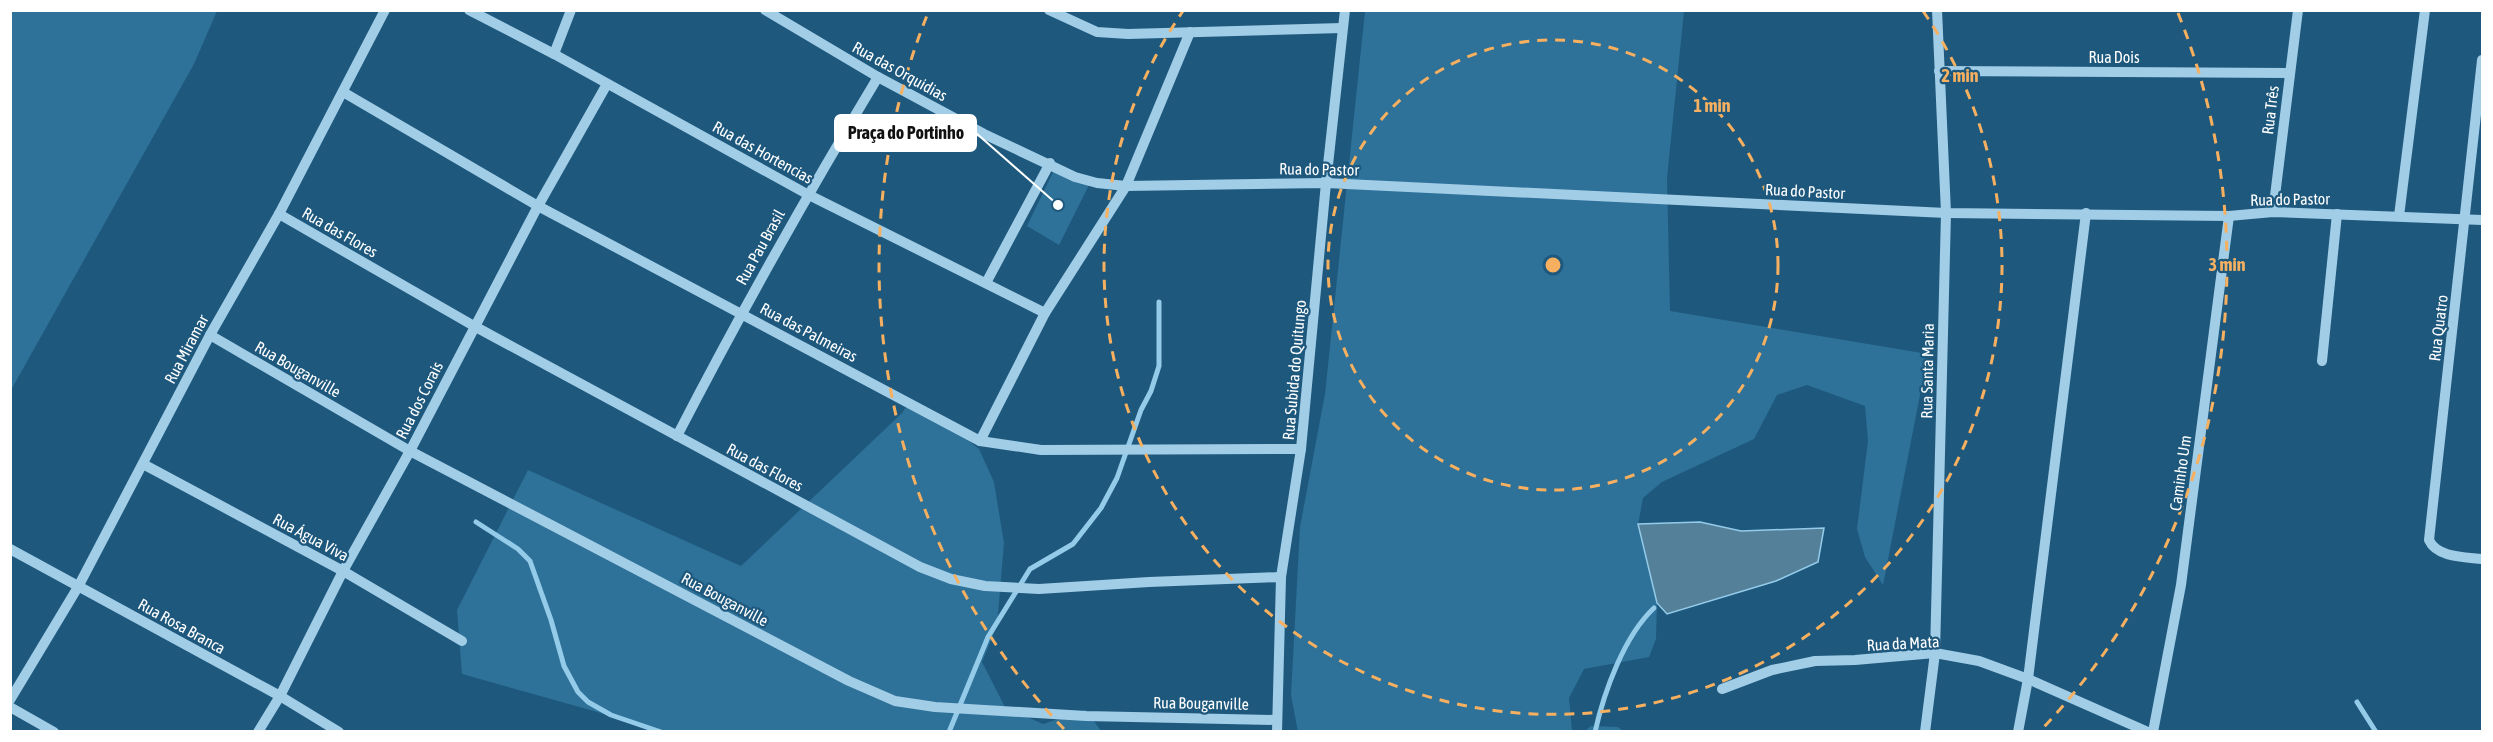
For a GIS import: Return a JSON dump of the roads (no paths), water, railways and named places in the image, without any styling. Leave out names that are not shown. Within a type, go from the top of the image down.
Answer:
[{"type":"street","name":"Rua Miramar","points":[[10,700],[78,586],[210,335],[279,214],[385,10]]},
{"type":"street","name":"Rua das Hortencias","points":[[469,10],[554,54],[807,194],[1045,313]]},
{"type":"street","points":[[554,54],[571,10]]},
{"type":"street","name":"Rua das Orquidias","points":[[765,10],[878,77],[984,134],[1076,177],[1097,183],[1126,186]]},
{"type":"street","points":[[1049,10],[1097,32],[1128,34],[1342,28]]},
{"type":"street","name":"Rua Subida do Quitungo","points":[[1277,732],[1281,578],[1301,449],[1345,10]]},
{"type":"street","name":"Rua Santa Maria","points":[[1926,732],[1935,653],[1946,213],[1937,10]]},
{"type":"street","name":"Rua Três","points":[[2273,212],[2298,10]]},
{"type":"street","points":[[2399,216],[2425,10]]},
{"type":"street","points":[[980,441],[1045,313],[1126,186],[1190,32]]},
{"type":"street","name":"Rua Quatro","points":[[2482,60],[2429,540],[2434,548],[2448,555],[2482,559]]},
{"type":"street","name":"Rua Dois","points":[[1939,71],[2289,73]]},
{"type":"street","name":"Rua Pau Brasil","points":[[677,436],[741,312],[807,194],[878,77]]},
{"type":"street","name":"Rua dos Corais","points":[[258,732],[280,696],[343,571],[410,451],[538,206],[607,84]]},
{"type":"street","name":"Rua das Palmeiras","points":[[343,92],[538,206],[980,441],[1041,450],[1301,449]]},
{"type":"street","points":[[986,283],[1050,163]]},
{"type":"street","name":"Rua do Pastor","points":[[1126,186],[1326,183],[1946,213],[2229,216],[2273,212],[2482,220]]},
{"type":"street","points":[[2018,732],[2028,679],[2086,213]]},
{"type":"street","name":"Rua das Flores","points":[[279,214],[474,326],[920,567],[951,579],[985,586],[1039,589],[1149,582],[1281,578]]},
{"type":"street","points":[[2322,361],[2337,214]]},
{"type":"street","name":"Caminho Um","points":[[2153,732],[2181,585],[2229,216]]},
{"type":"street","name":"Rua Bouganville","points":[[210,335],[410,451],[849,681],[895,701],[936,707],[1086,716],[1276,720]]},
{"type":"street","name":"Rua Água Viva","points":[[143,464],[343,571],[462,641]]},
{"type":"street","name":"Rua Rosa Branca","points":[[10,549],[280,696],[339,732]]},
{"type":"street","name":"Rua da Mata","points":[[1722,689],[1772,670],[1815,661],[1935,653],[1979,661],[2028,679],[2148,732]]},
{"type":"street","points":[[10,707],[54,732]]},
{"type":"waterway","points":[[949,732],[988,637],[1030,569],[1073,544],[1101,508],[1117,478],[1159,366],[1159,302]]},
{"type":"waterway","points":[[476,522],[518,549],[530,561],[551,620],[564,666],[578,692],[588,702],[611,715],[661,732]]},
{"type":"waterway","points":[[1595,732],[1610,683],[1625,649],[1633,634],[1654,608]]},
{"type":"waterway","points":[[2357,702],[2376,732]]},
{"type":"place","name":"Praça do Portinho","points":[[1058,205]]}]
